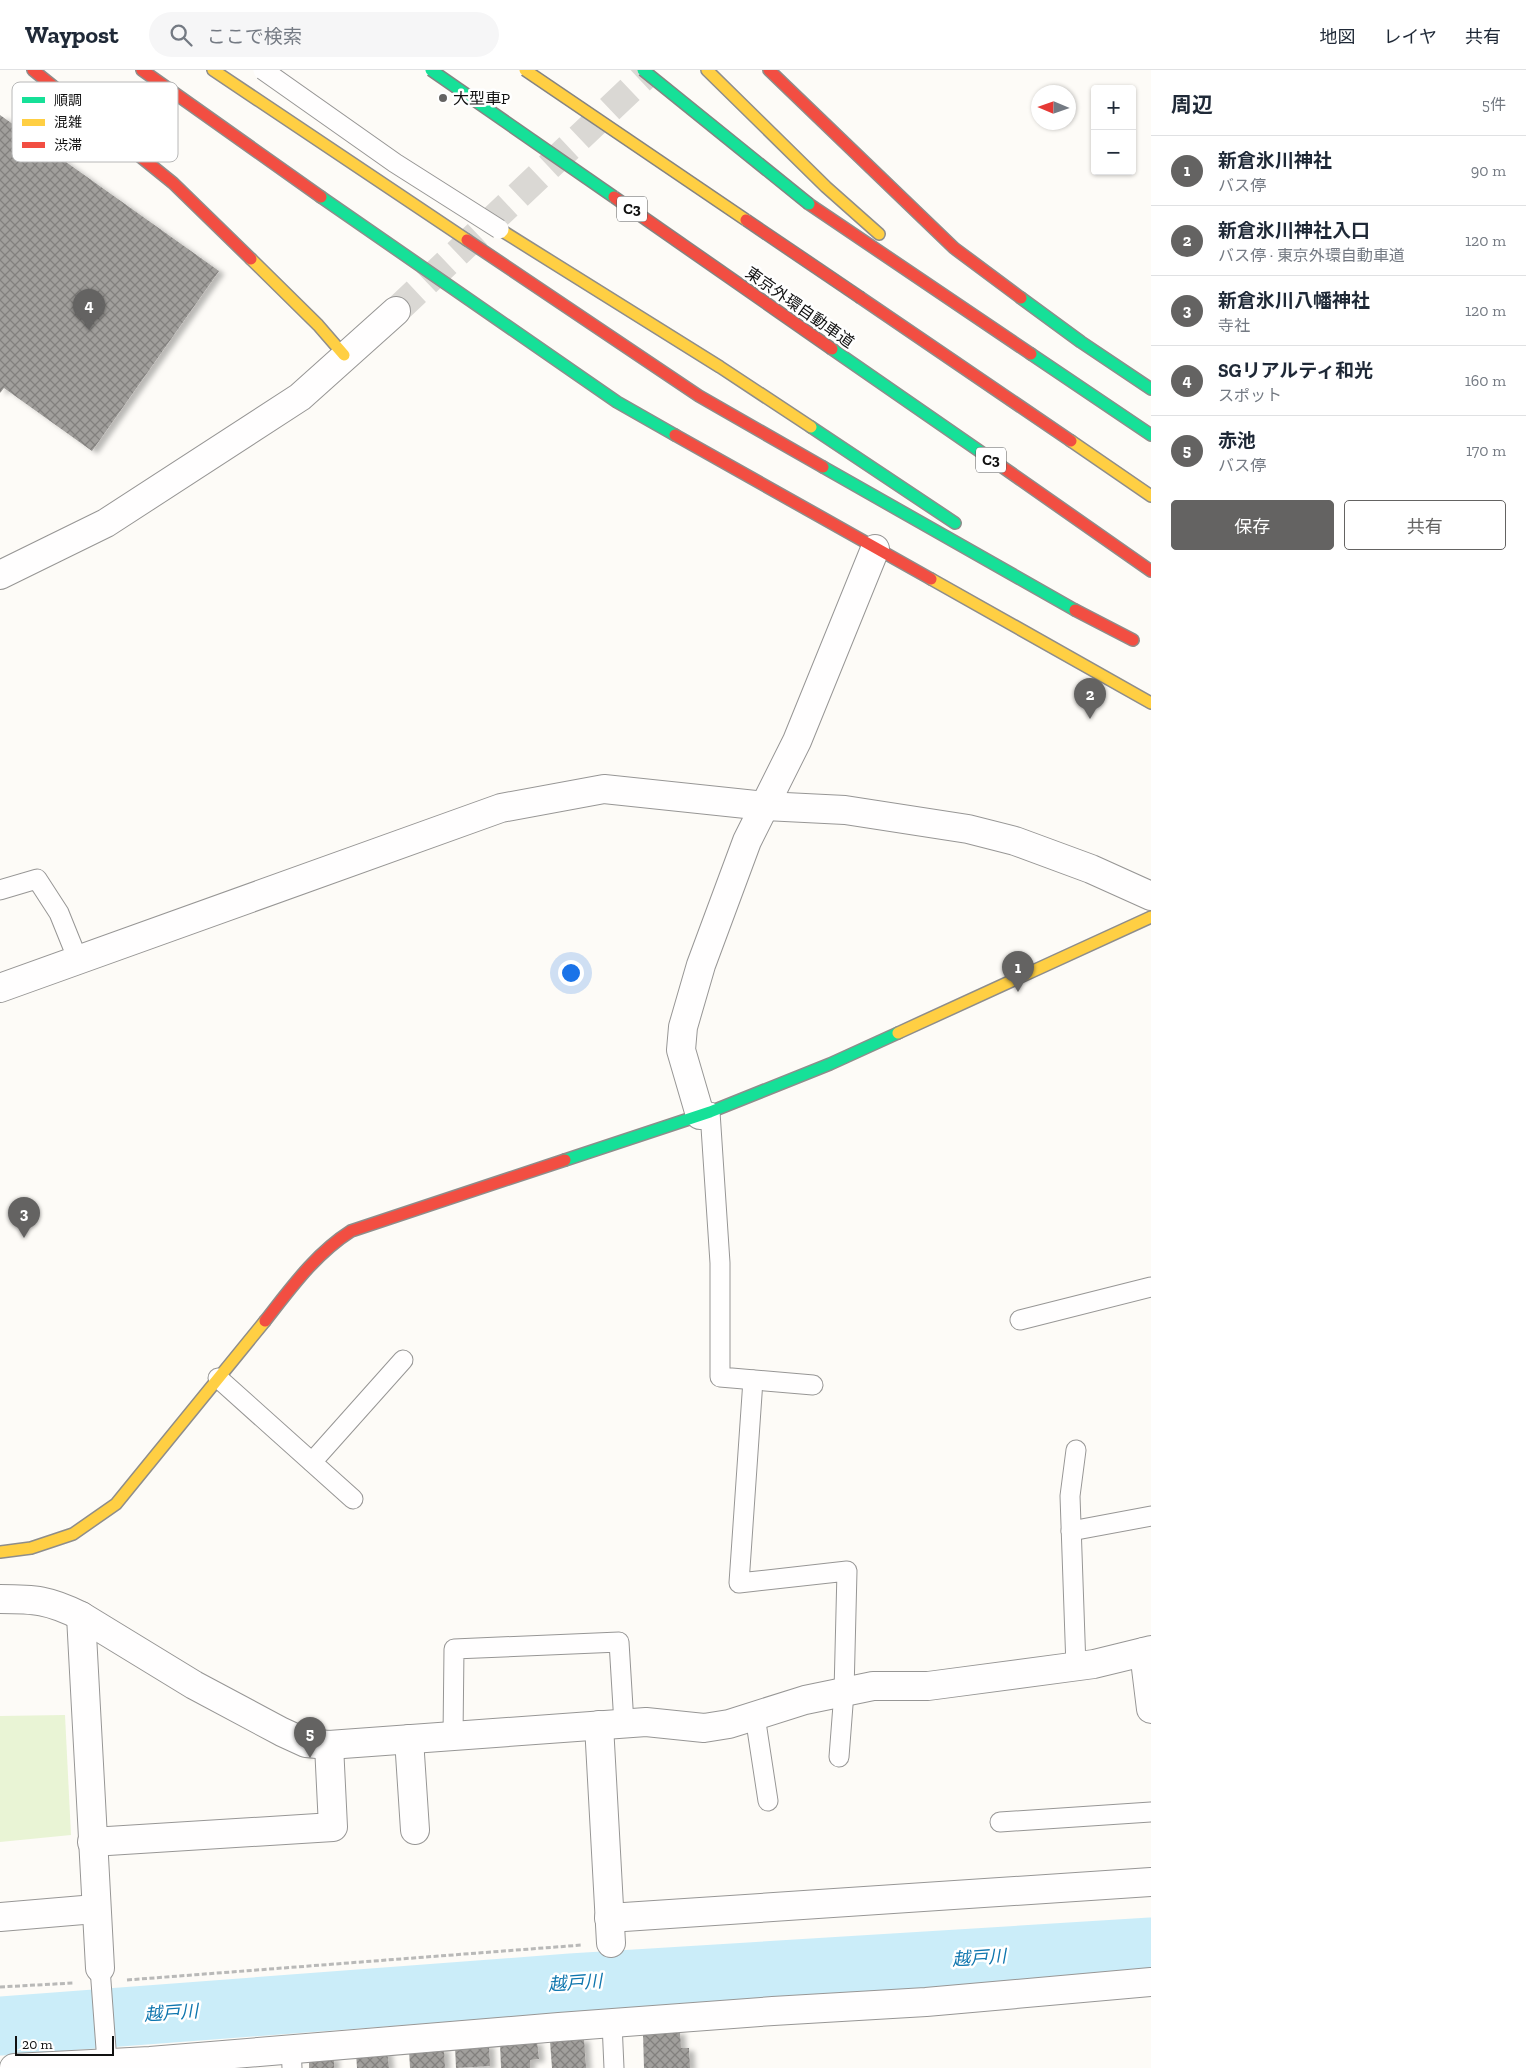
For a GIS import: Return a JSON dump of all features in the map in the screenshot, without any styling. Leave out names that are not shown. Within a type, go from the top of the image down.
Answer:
[{"type":"main road","points":[[33,70],[48,82]]},
{"type":"main road","points":[[142,70],[159,82]]},
{"type":"main road","points":[[213,70],[477,249],[699,396],[1062,603],[1134,640]]},
{"type":"main road","name":"東京外環自動車道","points":[[431,70],[1151,571]]},
{"type":"main road","points":[[525,70],[1151,496]]},
{"type":"main road","points":[[643,70],[809,204],[1151,435]]},
{"type":"main road","points":[[707,70],[826,187],[905,257],[990,326]]},
{"type":"main road","points":[[769,70],[954,248],[1081,342],[1151,389]]},
{"type":"main road","points":[[178,96],[413,262],[617,402],[1151,703]]},
{"type":"main road","points":[[147,162],[173,183],[318,325],[344,355]]},
{"type":"main road","points":[[499,229],[720,368],[968,531]]},
{"type":"main road","points":[[1018,564],[1145,647]]},
{"type":"main road","points":[[0,1552],[32,1548],[73,1534],[116,1504],[313,1261],[332,1243],[351,1230],[704,1114],[830,1064],[1151,917]]},
{"type":"street","points":[[0,575],[106,523],[300,397],[344,355],[396,311]]},
{"type":"street","points":[[704,1114],[681,1050],[683,1026],[702,965],[747,841],[797,741],[875,549]]},
{"type":"street","points":[[0,988],[501,808],[604,789],[765,806],[845,810],[968,829],[1015,841],[1091,869],[1151,896]]},
{"type":"street","points":[[0,1599],[36,1599],[81,1616],[194,1685],[282,1732],[306,1742],[329,1745],[646,1722],[704,1728],[729,1724],[805,1700],[873,1686],[928,1686],[1076,1666],[1147,1651],[1151,1709]]},
{"type":"street","points":[[81,1616],[95,1909],[101,1981]]},
{"type":"street","points":[[611,1725],[610,1930],[1151,1882]]},
{"type":"street","points":[[409,1738],[415,1830]]},
{"type":"street","points":[[92,1842],[332,1827],[329,1745]]},
{"type":"street","points":[[0,1917],[95,1909]]},
{"type":"street","points":[[14,2068],[106,2056],[151,2064],[292,2058],[612,2024],[773,2011],[926,2002],[1151,1982]]},
{"type":"lane","points":[[263,70],[394,163],[499,229]]},
{"type":"lane","points":[[0,890],[37,879],[59,913],[78,960]]},
{"type":"lane","points":[[704,1114],[720,1263],[720,1377],[813,1385]]},
{"type":"lane","points":[[1020,1320],[1151,1287]]},
{"type":"lane","points":[[312,1462],[403,1360]]},
{"type":"lane","points":[[218,1378],[353,1499]]},
{"type":"lane","points":[[754,1380],[739,1583],[847,1571],[844,1692],[839,1757]]},
{"type":"lane","points":[[1076,1450],[1070,1496],[1076,1666]]},
{"type":"lane","points":[[1071,1531],[1151,1516]]},
{"type":"lane","points":[[453,1736],[454,1649],[619,1642],[611,1725]]},
{"type":"lane","points":[[755,1716],[768,1801]]},
{"type":"lane","points":[[1000,1822],[1151,1812]]},
{"type":"lane","points":[[101,1981],[106,2056]]},
{"type":"lane","points":[[612,2024],[614,2068]]},
{"type":"path","points":[[0,1987],[101,1981],[610,1930]]},
{"type":"green space","points":[[65,1715],[71,1835],[0,1842],[0,1716]]},
{"type":"building","points":[[0,115],[12,124],[12,162],[66,162],[219,271],[92,451],[4,388],[0,393]]},
{"type":"building","points":[[680,2031],[681,2048],[689,2048],[690,2068],[644,2068],[643,2033]]},
{"type":"building","points":[[584,2038],[586,2068],[552,2068],[550,2041]]},
{"type":"building","points":[[537,2041],[539,2059],[530,2060],[530,2068],[501,2068],[500,2043]]},
{"type":"building","points":[[489,2044],[490,2066],[456,2068],[455,2046]]},
{"type":"building","points":[[444,2048],[445,2068],[410,2068],[409,2050]]},
{"type":"building","points":[[387,2050],[389,2068],[357,2068],[356,2053]]},
{"type":"building","points":[[334,2057],[334,2068],[309,2068],[309,2058]]},
{"type":"waterway","name":"越戸川","points":[[0,2026],[571,1983],[1151,1947]]},
{"type":"tunnel","points":[[396,311],[651,70]]},
{"type":"traffic: fast","points":[[431,70],[614,197]]},
{"type":"traffic: fast","points":[[643,70],[809,204]]},
{"type":"traffic: fast","points":[[321,197],[617,402],[675,435]]},
{"type":"traffic: fast","points":[[1021,298],[1081,342],[1151,389]]},
{"type":"traffic: fast","points":[[832,349],[1001,466]]},
{"type":"traffic: fast","points":[[1031,354],[1151,435]]},
{"type":"traffic: fast","points":[[811,427],[955,523]]},
{"type":"traffic: fast","points":[[823,467],[1075,610]]},
{"type":"traffic: fast","points":[[565,1160],[710,1112],[830,1064],[898,1033]]},
{"type":"traffic: slow","points":[[213,70],[467,240]]},
{"type":"traffic: slow","points":[[525,70],[746,220]]},
{"type":"traffic: slow","points":[[707,70],[826,187],[879,234]]},
{"type":"traffic: slow","points":[[499,229],[720,367],[811,427]]},
{"type":"traffic: slow","points":[[251,259],[318,325],[344,355]]},
{"type":"traffic: slow","points":[[1071,441],[1151,496]]},
{"type":"traffic: slow","points":[[931,579],[1151,703]]},
{"type":"traffic: slow","points":[[898,1033],[1151,917]]},
{"type":"traffic: slow","points":[[0,1552],[31,1548],[73,1534],[116,1504],[265,1321]]},
{"type":"traffic: jam","points":[[33,70],[48,82]]},
{"type":"traffic: jam","points":[[142,70],[159,82]]},
{"type":"traffic: jam","points":[[769,70],[954,248],[1021,298]]},
{"type":"traffic: jam","points":[[178,96],[321,197]]},
{"type":"traffic: jam","points":[[147,162],[173,183],[251,259]]},
{"type":"traffic: jam","points":[[614,197],[832,349]]},
{"type":"traffic: jam","points":[[809,204],[1031,354]]},
{"type":"traffic: jam","points":[[746,220],[861,298]]},
{"type":"traffic: jam","points":[[467,240],[699,396],[823,467]]},
{"type":"traffic: jam","points":[[861,298],[1071,441]]},
{"type":"traffic: jam","points":[[675,435],[931,579]]},
{"type":"traffic: jam","points":[[1001,466],[1151,571]]},
{"type":"traffic: jam","points":[[1075,610],[1133,640]]},
{"type":"traffic: jam","points":[[265,1321],[315,1261],[351,1231],[565,1160]]},
{"type":"place","name":"大型車P","points":[[443,98]]},
{"type":"place","name":"SGリアルティ和光","points":[[89,330]]},
{"type":"place","name":"新倉氷川神社入口","points":[[1090,719]]},
{"type":"place","name":"新倉氷川神社","points":[[1018,992]]},
{"type":"place","name":"新倉氷川八幡神社","points":[[24,1238]]},
{"type":"place","name":"赤池","points":[[310,1758]]}]
